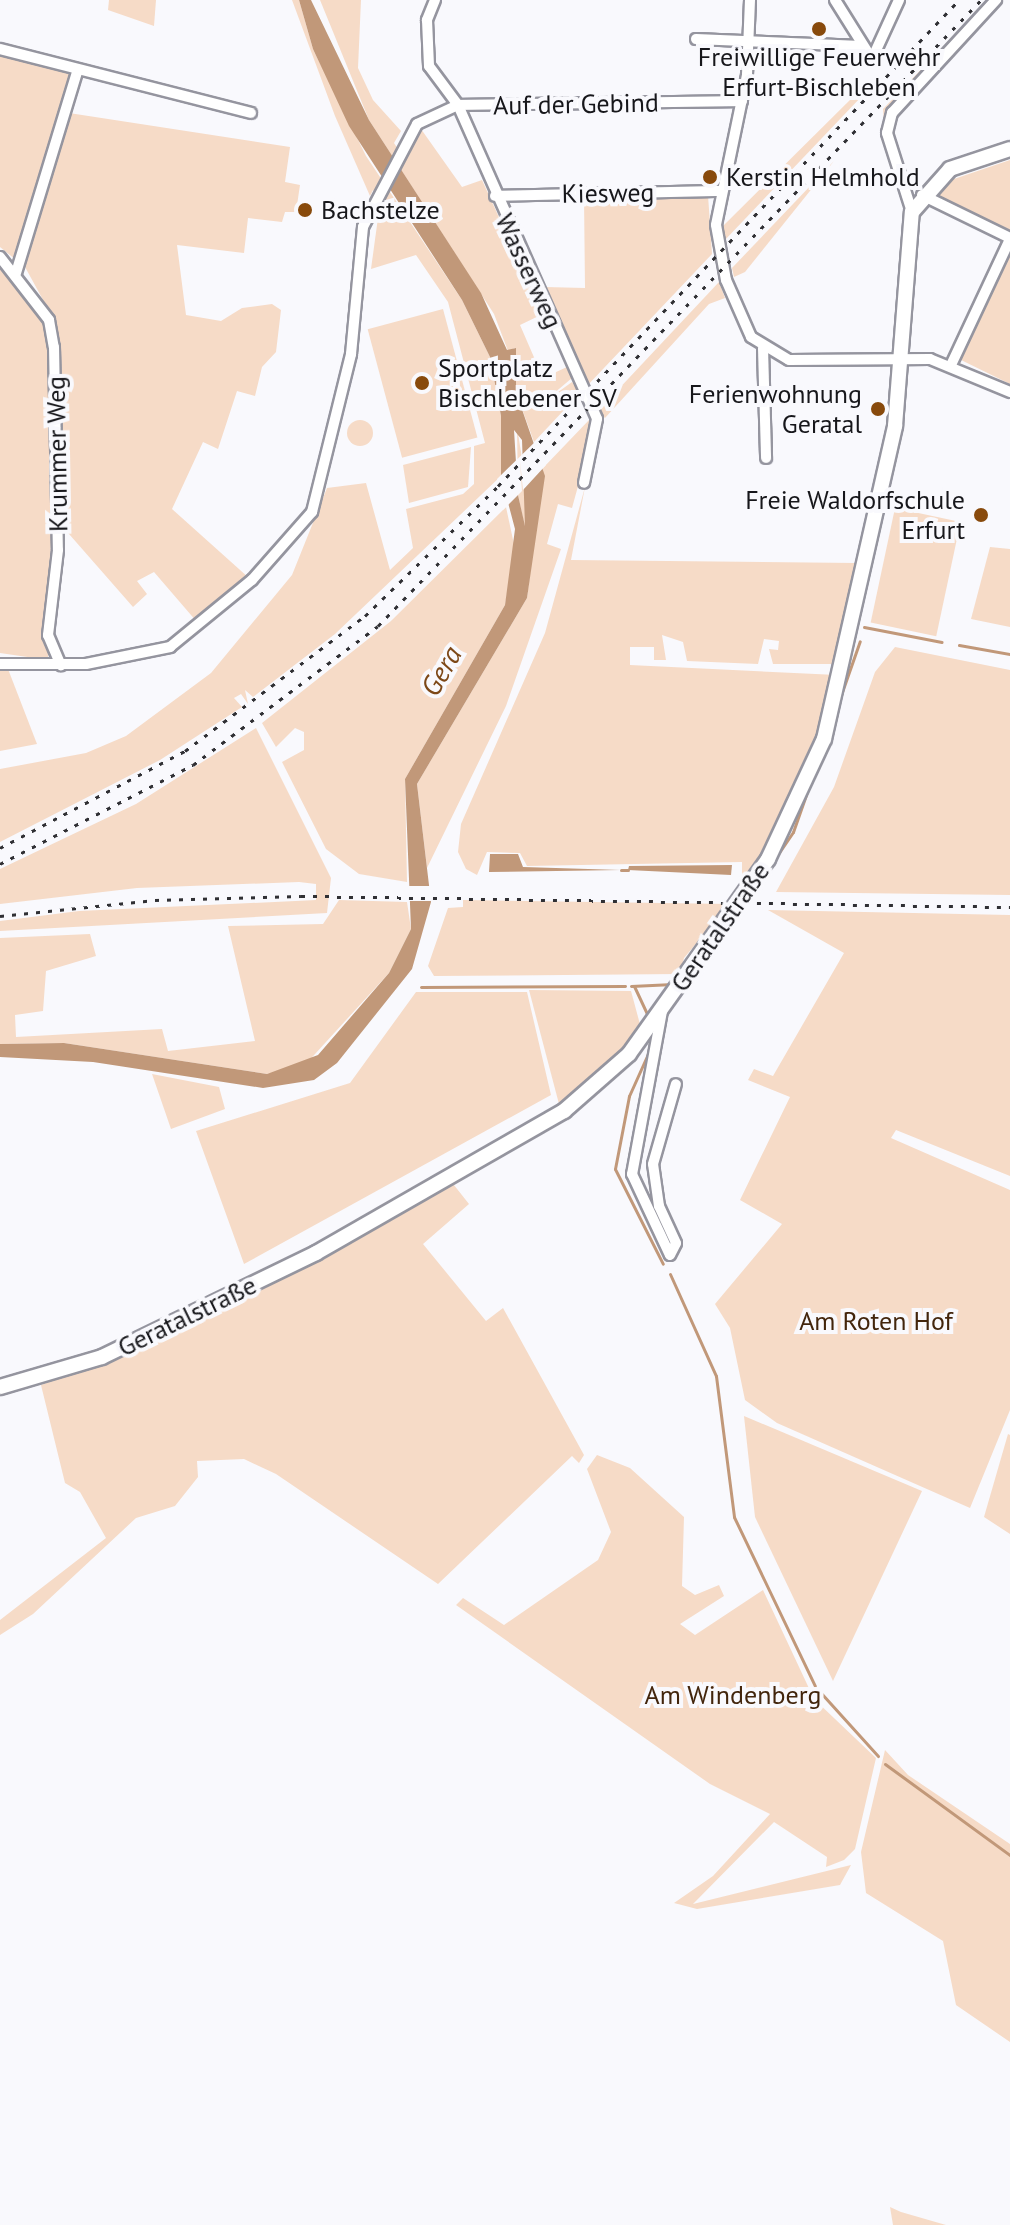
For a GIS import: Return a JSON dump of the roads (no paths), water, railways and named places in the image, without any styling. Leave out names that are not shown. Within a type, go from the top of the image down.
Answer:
[{"type":"street","name":"Wasserweg","points":[[435,0],[427,20],[429,66],[458,105],[495,196],[597,419],[584,483]]},
{"type":"street","points":[[750,0],[750,40],[742,101],[716,225],[726,280],[745,329],[763,348],[803,361],[900,357],[952,363],[1010,392]]},
{"type":"street","points":[[835,0],[870,59],[880,55],[899,0]]},
{"type":"street","points":[[912,212],[887,133],[892,113],[996,0]]},
{"type":"street","points":[[696,39],[861,46]]},
{"type":"street","points":[[0,49],[77,72],[251,113]]},
{"type":"street","points":[[16,273],[77,72]]},
{"type":"street","name":"Auf der Gebind","points":[[458,105],[742,101]]},
{"type":"street","points":[[0,664],[61,665],[125,659],[179,642],[252,580],[312,512],[347,380],[361,243],[376,197],[398,149],[427,116],[458,105]]},
{"type":"street","name":"Geratalstraße","points":[[0,1387],[102,1357],[328,1247],[582,1098],[662,1011],[768,859],[824,739],[885,481],[900,357],[912,212],[922,195],[950,169],[1010,149]]},
{"type":"street","name":"Kiesweg","points":[[495,196],[722,191]]},
{"type":"street","points":[[922,195],[1010,238],[952,363]]},
{"type":"street","name":"Krummer Weg","points":[[0,257],[16,273],[49,320],[57,375],[58,550],[48,624],[61,665]]},
{"type":"street","points":[[763,348],[766,458]]},
{"type":"street","points":[[662,1011],[632,1174],[670,1255],[676,1243],[659,1206],[653,1164],[676,1084]]},
{"type":"waterway","points":[[864,627],[942,642]]},
{"type":"waterway","points":[[689,985],[793,832],[860,641]]},
{"type":"waterway","points":[[959,645],[1010,654]]},
{"type":"waterway","points":[[621,870],[628,870]]},
{"type":"waterway","points":[[631,986],[673,984]]},
{"type":"waterway","points":[[421,987],[625,986]]},
{"type":"waterway","points":[[634,986],[649,1018]]},
{"type":"waterway","points":[[651,1047],[629,1096],[615,1169],[663,1264]]},
{"type":"waterway","points":[[670,1274],[716,1376],[734,1517],[815,1686]]},
{"type":"waterway","points":[[821,1693],[878,1756]]},
{"type":"waterway","points":[[885,1764],[1010,1855]]},
{"type":"railway","points":[[0,848],[185,751],[365,616],[498,486],[959,0]]},
{"type":"railway","points":[[0,864],[193,765],[378,626],[981,0]]},
{"type":"railway","points":[[0,916],[155,900],[301,896],[1010,907]]},
{"type":"place","name":"Freiwillige Feuerwehr Erfurt-Bischleben","points":[[819,29]]},
{"type":"place","name":"Kerstin Helmhold","points":[[710,177]]},
{"type":"place","name":"Bachstelze","points":[[305,210]]},
{"type":"place","name":"Sportplatz Bischlebener SV","points":[[422,383]]},
{"type":"place","name":"Ferienwohnung Geratal","points":[[878,409]]},
{"type":"place","name":"Freie Waldorfschule Erfurt","points":[[981,515]]},
{"type":"water label","name":"Gera","points":[[441,671]]},
{"type":"park label","name":"Am Roten Hof","points":[[876,1321]]},
{"type":"park label","name":"Am Windenberg","points":[[733,1695]]}]
